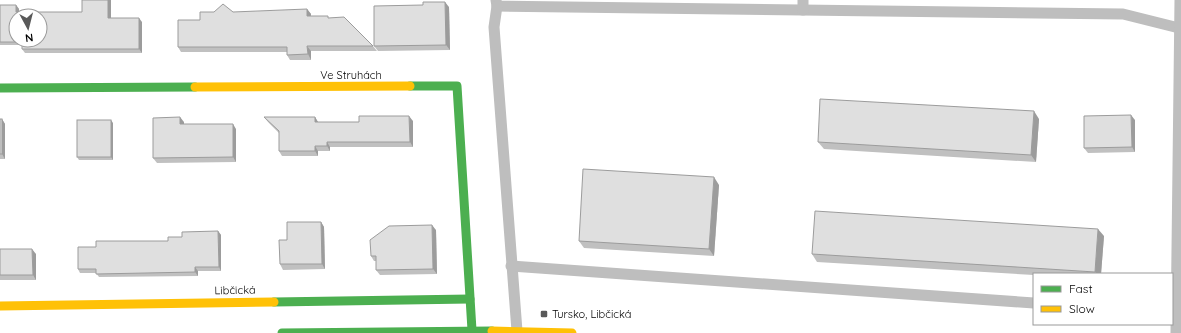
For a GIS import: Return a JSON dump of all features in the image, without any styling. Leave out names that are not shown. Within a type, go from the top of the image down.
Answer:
[{"type":"street","name":"Ve Struhách","points":[[0,88],[457,86],[472,330]]},
{"type":"street","name":"Libčická","points":[[0,306],[470,299]]},
{"type":"street","points":[[282,333],[472,330],[572,333]]},
{"type":"lane","points":[[1176,333],[1174,313],[1180,74],[1180,0]]},
{"type":"lane","points":[[517,331],[494,27],[496,3],[803,5],[1123,14],[1179,28]]},
{"type":"lane","points":[[511,266],[1033,303]]},
{"type":"building","points":[[82,0],[108,0],[108,18],[139,18],[139,49],[22,49],[48,48],[48,12],[82,12]]},
{"type":"building","points":[[423,2],[445,2],[446,45],[374,46],[374,6],[423,5]]},
{"type":"building","points":[[223,4],[233,12],[307,9],[307,16],[328,16],[328,18],[344,17],[373,46],[307,46],[308,54],[287,55],[287,47],[178,47],[178,20],[200,20],[200,12],[214,12]]},
{"type":"building","points":[[0,5],[16,5],[16,8],[8,8],[8,42],[0,42]]},
{"type":"building","points":[[820,99],[1034,111],[1031,155],[818,142]]},
{"type":"building","points":[[1131,115],[1132,147],[1084,148],[1084,116]]},
{"type":"building","points":[[359,116],[409,116],[410,142],[327,142],[327,146],[315,146],[315,151],[279,151],[279,131],[264,117],[315,117],[315,122],[359,122]]},
{"type":"building","points":[[180,117],[180,124],[233,124],[233,157],[153,158],[153,118]]},
{"type":"building","points":[[0,119],[2,119],[2,154],[0,154]]},
{"type":"building","points":[[77,120],[111,120],[111,157],[77,157]]},
{"type":"building","points":[[583,169],[714,177],[709,249],[579,241]]},
{"type":"building","points":[[815,211],[1098,229],[1095,272],[812,254]]},
{"type":"building","points":[[287,222],[321,222],[322,264],[280,264],[279,240],[287,240]]},
{"type":"building","points":[[432,225],[433,269],[376,270],[376,256],[371,256],[370,240],[389,226]]},
{"type":"building","points":[[218,231],[219,267],[195,267],[195,272],[96,274],[96,269],[78,269],[78,247],[96,247],[96,241],[168,241],[168,237],[182,237],[182,232]]},
{"type":"building","points":[[0,249],[32,249],[33,275],[0,275]]},
{"type":"traffic: fast","points":[[410,86],[457,86],[472,330]]},
{"type":"traffic: fast","points":[[0,88],[195,87]]},
{"type":"traffic: fast","points":[[274,302],[470,299]]},
{"type":"traffic: fast","points":[[282,333],[492,331]]},
{"type":"traffic: slow","points":[[195,87],[410,86]]},
{"type":"traffic: slow","points":[[0,306],[274,302]]},
{"type":"traffic: slow","points":[[492,331],[572,333]]},
{"type":"place","name":"Tursko, Libčická","points":[[544,314]]}]
